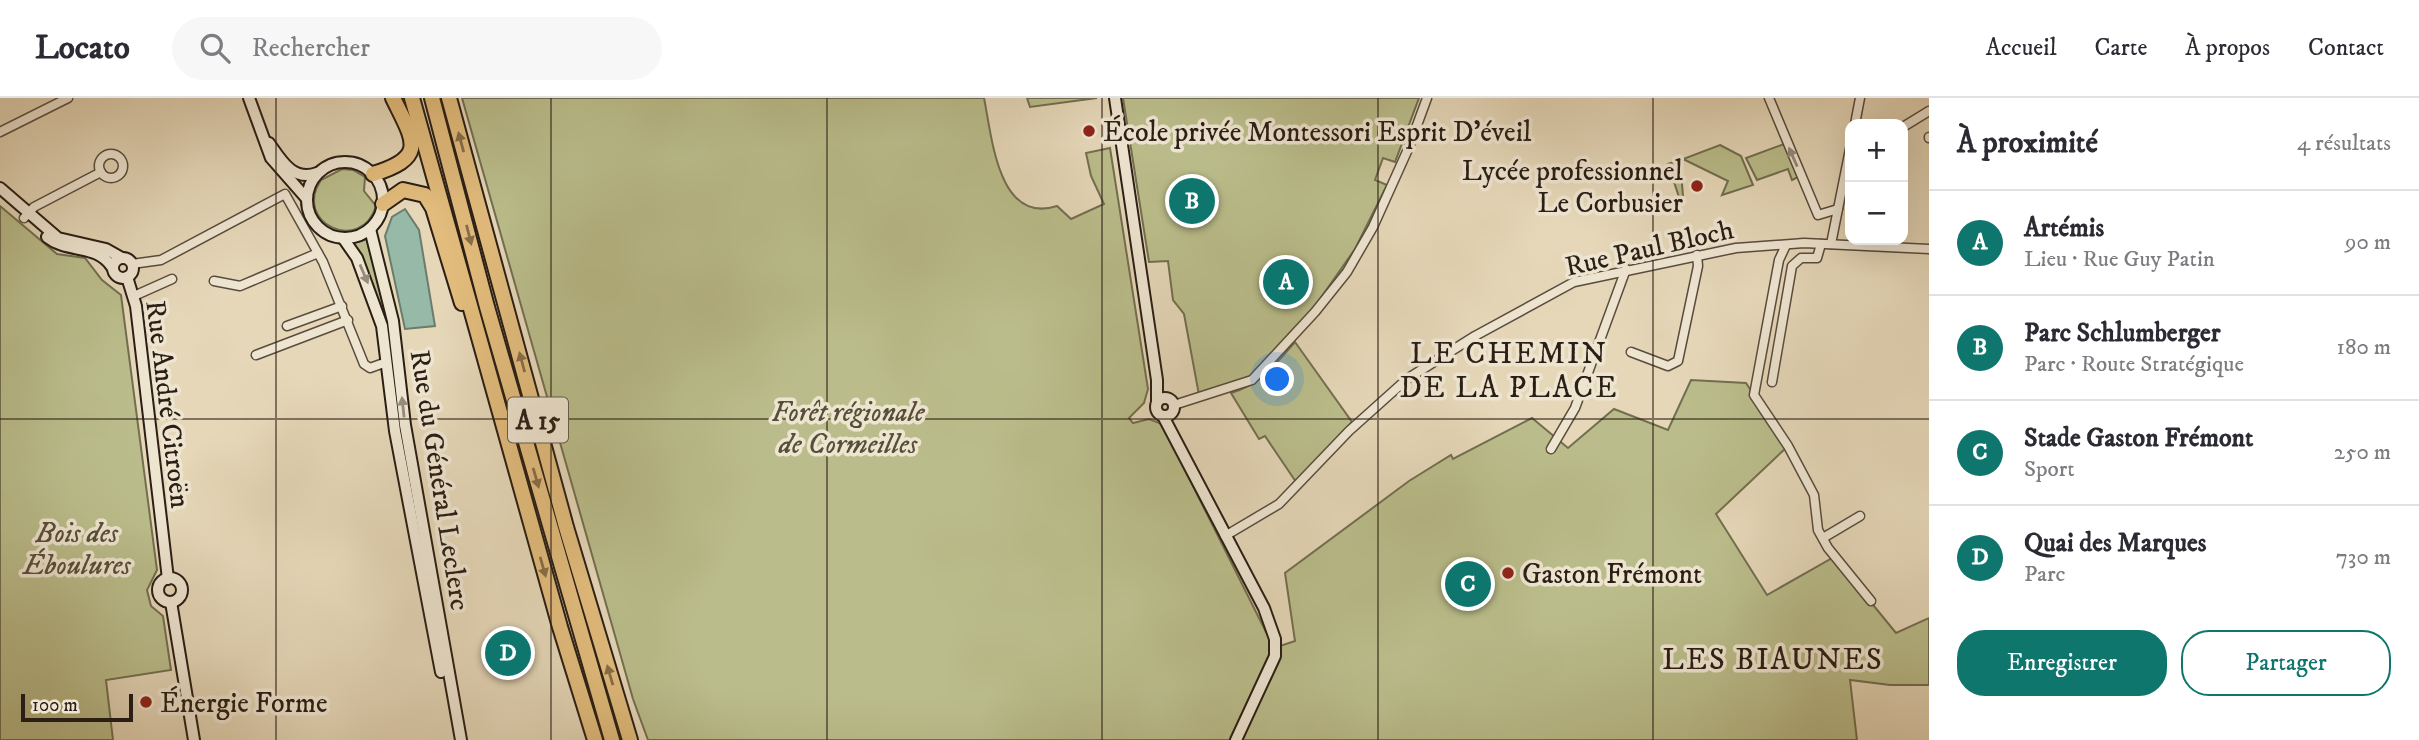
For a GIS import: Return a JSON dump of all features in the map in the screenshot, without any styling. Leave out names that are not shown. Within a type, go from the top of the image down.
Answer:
[{"type":"highway","points":[[373,174],[399,166],[409,154],[410,133],[393,98]]},
{"type":"highway","points":[[412,98],[560,627],[595,740]]},
{"type":"highway","name":"A 15","points":[[432,98],[487,307],[612,740]]},
{"type":"highway","name":"A 15","points":[[449,98],[566,527],[631,740]]},
{"type":"highway","points":[[383,204],[403,190],[418,191],[430,201],[498,407]]},
{"type":"highway","points":[[560,627],[584,740]]},
{"type":"main road","points":[[249,98],[277,168],[307,200]]},
{"type":"main road","points":[[1113,98],[1128,170],[1128,194],[1157,380],[1176,437],[1269,620],[1276,645],[1269,672],[1236,740]]},
{"type":"main road","points":[[260,129],[290,170],[305,176],[317,173],[329,165],[348,162],[361,165],[373,174],[382,191],[383,204],[380,215],[370,229],[360,235],[343,238],[329,234],[317,226],[309,214],[307,200],[309,186],[317,173]]},
{"type":"main road","points":[[0,188],[26,215]]},
{"type":"main road","points":[[0,196],[68,245],[94,252],[112,267],[117,276],[127,277],[132,272],[127,261],[106,249],[68,245]]},
{"type":"main road","name":"Rue du Général Leclerc","points":[[370,229],[393,321],[405,425],[461,740]]},
{"type":"main road","name":"Rue du Général Leclerc","points":[[343,238],[357,258],[382,326],[395,431],[454,740]]},
{"type":"main road","points":[[112,267],[115,261],[127,261]]},
{"type":"main road","name":"Rue André Citroën","points":[[127,277],[134,296],[168,579]]},
{"type":"main road","points":[[168,579],[176,580],[182,589],[178,599],[171,602],[162,599],[158,590],[162,582],[168,579]]},
{"type":"main road","points":[[171,602],[194,740]]},
{"type":"street","points":[[0,132],[68,98]]},
{"type":"street","points":[[1167,407],[1252,380],[1315,312],[1347,272],[1373,227],[1427,98]]},
{"type":"street","points":[[1769,98],[1818,215],[1838,209]]},
{"type":"street","points":[[1856,119],[1860,98]]},
{"type":"street","points":[[1908,124],[1929,111]]},
{"type":"street","points":[[26,215],[101,172]]},
{"type":"street","points":[[1831,244],[1845,178]]},
{"type":"street","points":[[127,261],[161,260],[285,194],[318,253],[366,367],[381,364]]},
{"type":"street","points":[[1772,382],[1792,266],[1801,258],[1817,258],[1821,244]]},
{"type":"street","name":"Rue Paul Bloch","points":[[1225,536],[1279,504],[1377,405],[1438,358],[1574,282],[1697,255],[1786,245],[1831,244],[1929,249]]},
{"type":"street","points":[[1786,245],[1779,260],[1754,394],[1788,446],[1814,495],[1818,530],[1871,601]]},
{"type":"street","points":[[214,281],[240,286],[318,253]]},
{"type":"street","points":[[1631,352],[1668,366],[1678,361],[1698,266],[1697,255]]},
{"type":"street","points":[[1550,449],[1576,408],[1626,269]]},
{"type":"street","points":[[134,296],[172,279]]},
{"type":"street","points":[[287,326],[342,306]]},
{"type":"street","points":[[256,355],[348,320]]},
{"type":"street","points":[[1823,538],[1860,516]]},
{"type":"green space","name":"Forêt régionale de Cormeilles","points":[[462,98],[984,98],[995,154],[1001,174],[1010,190],[1022,203],[1037,208],[1057,206],[1071,219],[1104,204],[1091,176],[1086,153],[1110,148],[1148,389],[1144,403],[1129,418],[1133,423],[1149,419],[1162,424],[1274,648],[1295,641],[1285,573],[1409,481],[1451,455],[1453,459],[1532,418],[1568,448],[1614,409],[1668,430],[1691,380],[1746,383],[1788,446],[1716,514],[1767,595],[1834,557],[1896,633],[1929,618],[1929,685],[1890,685],[1850,680],[1857,740],[648,740],[633,699]]},
{"type":"green space","points":[[1027,98],[1097,98],[1030,107]]},
{"type":"green space","points":[[1123,98],[1419,98],[1395,162],[1383,158],[1375,180],[1387,185],[1355,249],[1306,319],[1251,377],[1199,395],[1184,314],[1173,300],[1168,261],[1149,262]]},
{"type":"green space","points":[[1784,144],[1798,177],[1792,180],[1788,169],[1757,180],[1746,158]]},
{"type":"green space","points":[[1720,145],[1741,156],[1753,185],[1722,195],[1728,181],[1683,159]]},
{"type":"green space","points":[[1680,160],[1683,196],[1679,197],[1668,164]]},
{"type":"green space","points":[[342,169],[353,170],[365,177],[364,191],[376,206],[368,221],[357,229],[344,231],[332,228],[322,220],[315,209],[314,195],[321,180]]},
{"type":"green space","name":"Bois des Éboulures","points":[[0,206],[57,254],[85,258],[102,280],[121,295],[157,570],[147,590],[151,606],[163,616],[171,670],[106,680],[113,740],[0,740]]},
{"type":"green space","points":[[367,239],[388,323],[353,243]]},
{"type":"green space","points":[[1295,342],[1352,422],[1296,482],[1265,436],[1259,439],[1231,393],[1259,379]]},
{"type":"shaded area","points":[[405,209],[419,230],[435,326],[405,329],[385,236],[392,217]]},
{"type":"place","name":"École privée Montessori Esprit D'éveil","points":[[1089,131]]},
{"type":"place","name":"Lycée professionnel Le Corbusier","points":[[1697,186]]},
{"type":"place","name":"Parc Schlumberger","points":[[1192,201]]},
{"type":"place","name":"Artémis","points":[[1286,282]]},
{"type":"place","name":"Gaston Frémont","points":[[1508,573]]},
{"type":"place","name":"Stade Gaston Frémont","points":[[1468,584]]},
{"type":"place","name":"Quai des Marques","points":[[508,653]]},
{"type":"place","name":"Énergie Forme","points":[[146,702]]},
{"type":"district","name":"LE CHEMIN DE LA PLACE","points":[[1509,370]]},
{"type":"district","name":"LES BIAUNES","points":[[1773,659]]}]
